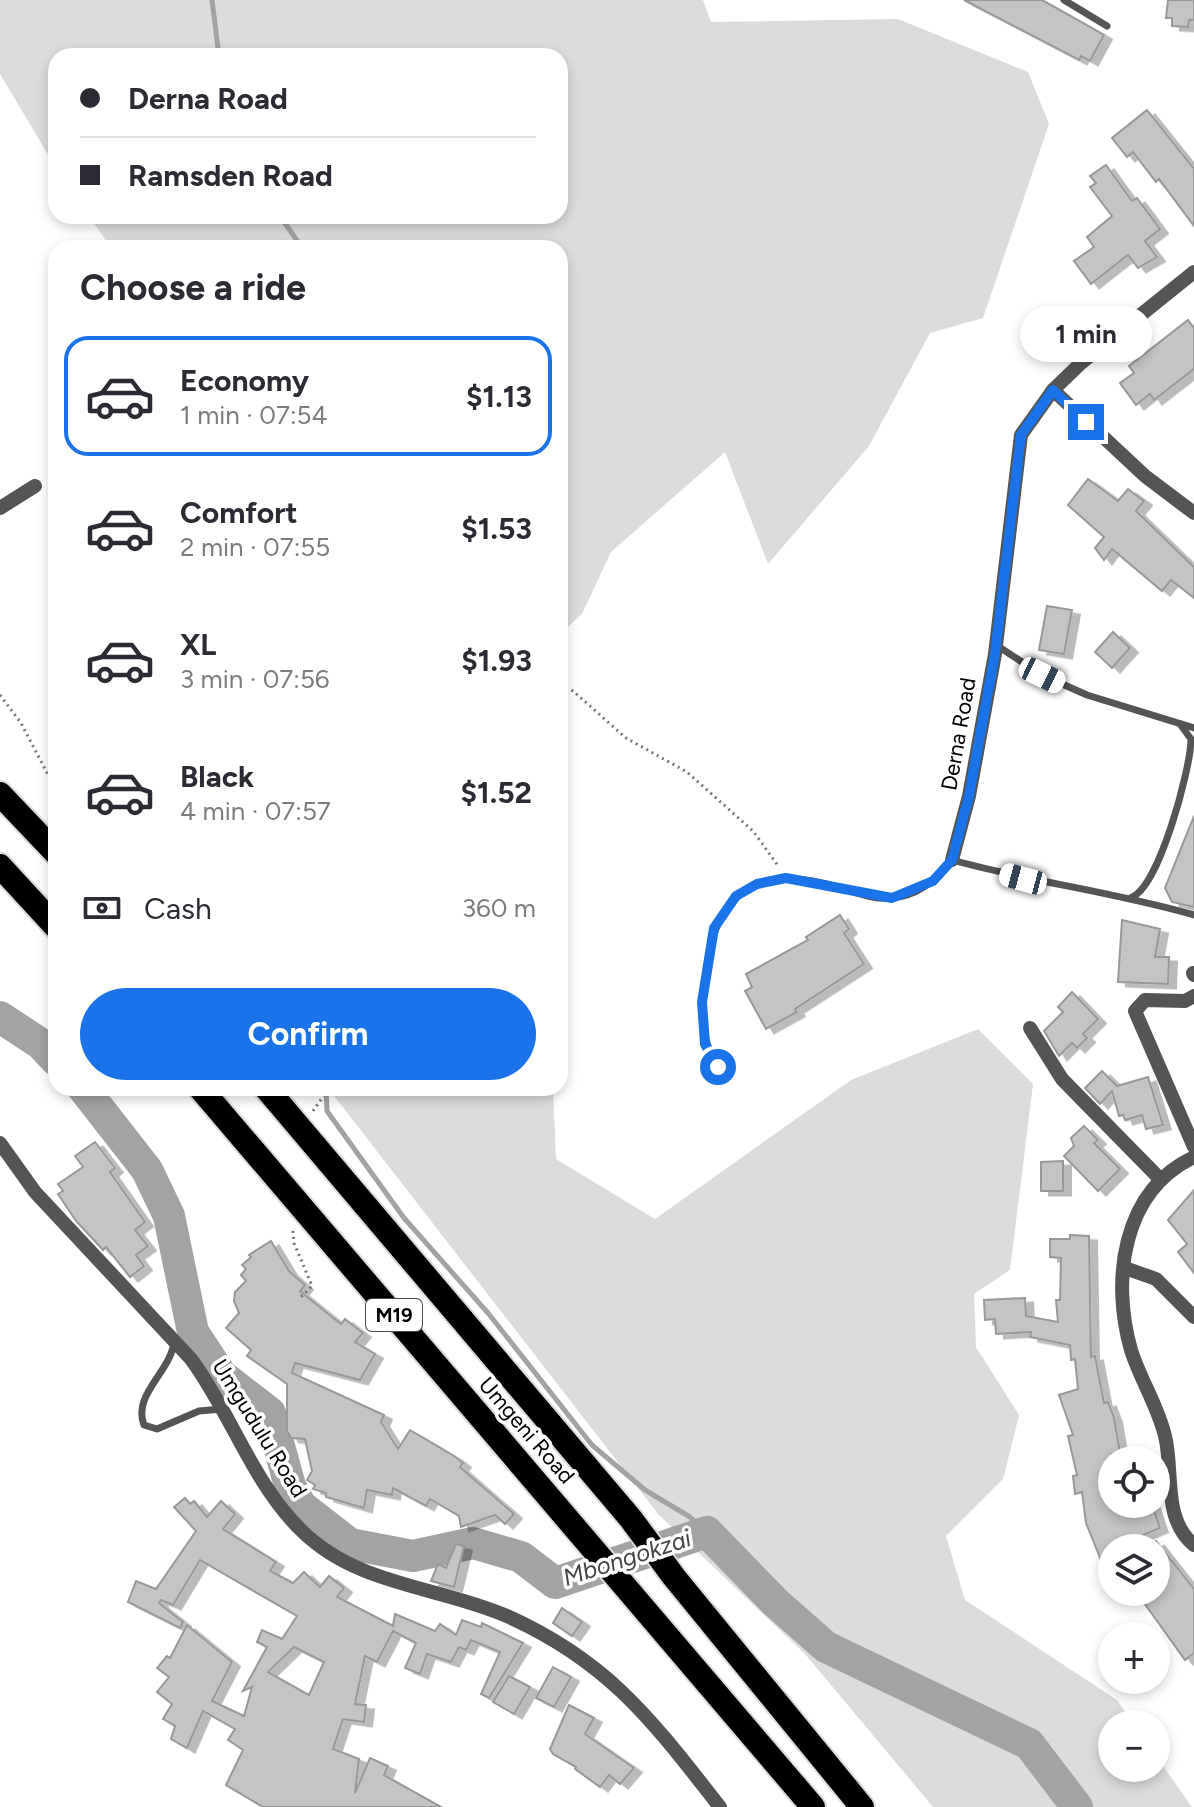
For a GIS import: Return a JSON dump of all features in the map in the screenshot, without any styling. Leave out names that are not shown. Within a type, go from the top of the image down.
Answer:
[{"type":"highway","points":[[0,794],[48,845]]},
{"type":"highway","points":[[0,866],[48,918]]},
{"type":"highway","name":"Umgeni Road","points":[[207,1096],[813,1807]]},
{"type":"highway","name":"Umgeni Road","points":[[273,1096],[631,1519],[711,1623],[862,1807]]},
{"type":"street","name":"Derna Road","points":[[952,860],[969,796],[996,645],[1021,435],[1053,390],[1081,363],[1194,272]]},
{"type":"street","points":[[1053,390],[1145,476],[1194,513]]},
{"type":"street","points":[[0,508],[35,486]]},
{"type":"street","points":[[1194,996],[1185,1001],[1145,1000],[1135,1011],[1194,1147]]},
{"type":"street","points":[[1030,1028],[1062,1079],[1161,1180]]},
{"type":"street","name":"Umgudulu Road","points":[[0,1143],[35,1192],[174,1339],[224,1409],[260,1475],[302,1531],[336,1558],[361,1571],[505,1615],[585,1660],[633,1699],[720,1807]]},
{"type":"street","points":[[1194,1157],[1161,1180],[1137,1208],[1125,1268],[1127,1334],[1165,1437],[1176,1521],[1194,1545]]},
{"type":"street","points":[[1125,1268],[1156,1279],[1194,1317]]},
{"type":"lane","points":[[1064,0],[1107,26]]},
{"type":"lane","points":[[996,645],[1063,685],[1194,728]]},
{"type":"lane","points":[[1131,897],[1140,894],[1154,869],[1186,777],[1191,739],[1179,723]]},
{"type":"lane","points":[[718,1067],[705,1044],[702,1021],[714,928],[736,896],[757,884],[786,878],[892,898],[933,881],[952,860],[1023,879],[1131,897],[1194,915]]},
{"type":"lane","points":[[174,1339],[171,1356],[142,1406],[144,1425],[157,1429],[199,1411],[224,1409]]},
{"type":"path","points":[[568,689],[626,738],[687,772],[753,831],[786,878]]},
{"type":"path","points":[[0,695],[21,723],[48,775]]},
{"type":"shaded area","points":[[0,0],[703,0],[711,22],[898,19],[1028,72],[1049,124],[983,318],[930,333],[869,446],[768,564],[725,452],[611,552],[582,614],[568,627],[568,240],[106,240],[94,224],[568,224],[568,48],[48,48],[48,155],[0,74]]},
{"type":"shaded area","points":[[978,1029],[1033,1084],[1010,1270],[974,1294],[976,1347],[1019,1415],[1003,1479],[946,1536],[965,1600],[1098,1688],[1098,1694],[1108,1694],[1117,1700],[1124,1710],[1098,1710],[1098,1782],[1170,1782],[1170,1776],[1192,1807],[933,1807],[805,1654],[658,1514],[334,1096],[553,1096],[556,1159],[655,1219],[851,1080]]},
{"type":"building","points":[[964,0],[1042,0],[1104,35],[1090,61],[1081,56],[1079,60]]},
{"type":"building","points":[[1168,0],[1194,0],[1194,20],[1189,20],[1188,27],[1172,26],[1172,18],[1166,18]]},
{"type":"building","points":[[1147,110],[1194,169],[1194,226],[1159,179],[1156,182],[1133,152],[1127,157],[1112,138]]},
{"type":"building","points":[[1106,165],[1132,201],[1137,198],[1160,229],[1145,241],[1157,257],[1138,268],[1128,255],[1091,284],[1074,261],[1094,247],[1087,237],[1112,216],[1090,187],[1096,183],[1090,176]]},
{"type":"building","points":[[1188,320],[1194,328],[1194,369],[1154,400],[1150,394],[1136,405],[1120,383],[1134,373],[1129,366]]},
{"type":"building","points":[[1088,479],[1118,501],[1128,489],[1144,501],[1136,511],[1194,567],[1194,598],[1171,580],[1162,591],[1112,549],[1104,560],[1095,548],[1104,537],[1068,505]]},
{"type":"building","points":[[1047,606],[1072,610],[1064,654],[1039,650]]},
{"type":"building","points":[[1113,632],[1130,648],[1112,668],[1095,652]]},
{"type":"building","points":[[1194,816],[1194,907],[1172,902],[1165,888]]},
{"type":"building","points":[[840,915],[849,929],[844,933],[864,964],[795,1009],[797,1012],[766,1029],[745,991],[752,987],[746,974],[808,940],[806,937]]},
{"type":"building","points":[[1122,920],[1160,929],[1155,957],[1169,957],[1168,984],[1118,982]]},
{"type":"building","points":[[1072,992],[1098,1019],[1083,1034],[1087,1038],[1077,1048],[1072,1043],[1059,1056],[1044,1031],[1063,1012],[1058,1007]]},
{"type":"building","points":[[1102,1071],[1117,1086],[1148,1077],[1163,1125],[1146,1129],[1142,1115],[1125,1120],[1123,1115],[1119,1116],[1112,1091],[1100,1104],[1085,1088]]},
{"type":"building","points":[[1084,1126],[1098,1140],[1094,1143],[1120,1169],[1098,1191],[1064,1156],[1074,1146],[1071,1138]]},
{"type":"building","points":[[95,1142],[115,1168],[110,1172],[145,1222],[135,1230],[148,1246],[136,1255],[144,1266],[130,1277],[106,1247],[103,1250],[76,1221],[58,1194],[63,1191],[58,1184],[83,1167],[75,1156]]},
{"type":"building","points":[[1063,1161],[1063,1191],[1041,1191],[1041,1162]]},
{"type":"building","points":[[1194,1190],[1194,1273],[1178,1252],[1187,1244],[1168,1220]]},
{"type":"building","points":[[1070,1235],[1089,1236],[1091,1357],[1095,1356],[1104,1403],[1108,1402],[1114,1418],[1119,1446],[1098,1446],[1098,1518],[1157,1518],[1160,1528],[1146,1534],[1098,1534],[1098,1553],[1086,1523],[1082,1492],[1075,1494],[1073,1476],[1077,1475],[1068,1436],[1073,1435],[1059,1395],[1078,1389],[1075,1359],[1071,1360],[1070,1345],[1030,1337],[1031,1332],[996,1334],[995,1319],[985,1320],[984,1300],[1025,1298],[1026,1316],[1058,1322],[1056,1300],[1060,1300],[1061,1258],[1050,1257],[1050,1239],[1070,1239]]},
{"type":"building","points":[[271,1241],[289,1271],[305,1285],[300,1291],[341,1324],[345,1319],[363,1333],[355,1342],[375,1354],[360,1380],[295,1363],[292,1373],[384,1415],[381,1422],[398,1449],[410,1430],[454,1456],[463,1463],[460,1467],[514,1514],[505,1524],[495,1515],[461,1527],[459,1516],[430,1499],[426,1506],[393,1488],[392,1495],[367,1490],[364,1508],[326,1497],[326,1493],[313,1489],[315,1485],[307,1480],[312,1471],[305,1439],[291,1438],[287,1431],[287,1384],[247,1356],[251,1350],[226,1328],[239,1313],[234,1301],[235,1292],[246,1281],[241,1275],[246,1269],[242,1265],[251,1257],[249,1255]]},
{"type":"building","points":[[185,1498],[190,1504],[194,1501],[207,1517],[221,1501],[235,1514],[223,1529],[276,1562],[270,1571],[293,1583],[304,1572],[320,1587],[329,1576],[344,1588],[337,1597],[393,1626],[395,1614],[435,1631],[440,1624],[456,1635],[462,1620],[481,1627],[482,1623],[523,1643],[489,1698],[481,1694],[500,1652],[471,1640],[466,1650],[459,1647],[451,1662],[427,1654],[420,1674],[405,1668],[416,1643],[393,1631],[377,1662],[365,1656],[355,1704],[366,1705],[364,1722],[343,1719],[333,1749],[359,1759],[355,1793],[370,1758],[388,1766],[384,1775],[441,1807],[263,1807],[226,1785],[243,1750],[228,1740],[235,1729],[203,1711],[187,1748],[171,1739],[175,1726],[163,1719],[172,1704],[157,1692],[169,1677],[157,1668],[167,1656],[170,1658],[187,1625],[232,1662],[212,1701],[244,1716],[252,1687],[243,1691],[267,1647],[257,1642],[262,1630],[282,1639],[297,1616],[200,1560],[173,1605],[161,1600],[159,1603],[183,1622],[180,1628],[128,1602],[136,1581],[156,1589],[196,1531],[174,1507]],"holes":[[[294,1647],[324,1662],[309,1695],[268,1672]]]},
{"type":"building","points":[[456,1544],[464,1546],[454,1587],[431,1581],[438,1564],[446,1568]]},
{"type":"building","points":[[1170,1559],[1194,1589],[1194,1653],[1185,1660],[1170,1639],[1170,1622],[1158,1622],[1146,1606],[1170,1606]]},
{"type":"building","points":[[562,1608],[582,1622],[572,1636],[553,1623]]},
{"type":"building","points":[[553,1667],[571,1677],[554,1707],[536,1698]]},
{"type":"building","points":[[509,1676],[530,1687],[514,1714],[493,1702]]},
{"type":"building","points":[[569,1705],[594,1718],[585,1734],[634,1768],[620,1784],[609,1775],[600,1787],[576,1767],[553,1754],[550,1749]]},
{"type":"waterway","points":[[212,0],[218,48]]},
{"type":"waterway","points":[[286,224],[296,240]]},
{"type":"waterway","name":"Mbongokzai","points":[[0,1017],[48,1051]]},
{"type":"waterway","name":"Mbongokzai","points":[[89,1096],[147,1170],[169,1216],[193,1332],[221,1375],[270,1413],[290,1486],[301,1506],[350,1544],[413,1556],[473,1543],[521,1557],[555,1583],[707,1532],[775,1602],[826,1647],[1029,1744],[1077,1807]]},
{"type":"waterway","points":[[326,1096],[327,1111],[404,1218],[488,1313],[592,1445],[645,1490],[690,1517],[707,1532]]},
{"type":"route","points":[[718,1067],[705,1044],[702,1002],[714,928],[736,896],[757,884],[786,878],[815,881],[877,898],[892,898],[924,887],[952,860],[969,796],[995,654],[1021,435],[1053,390],[1086,422]]}]
